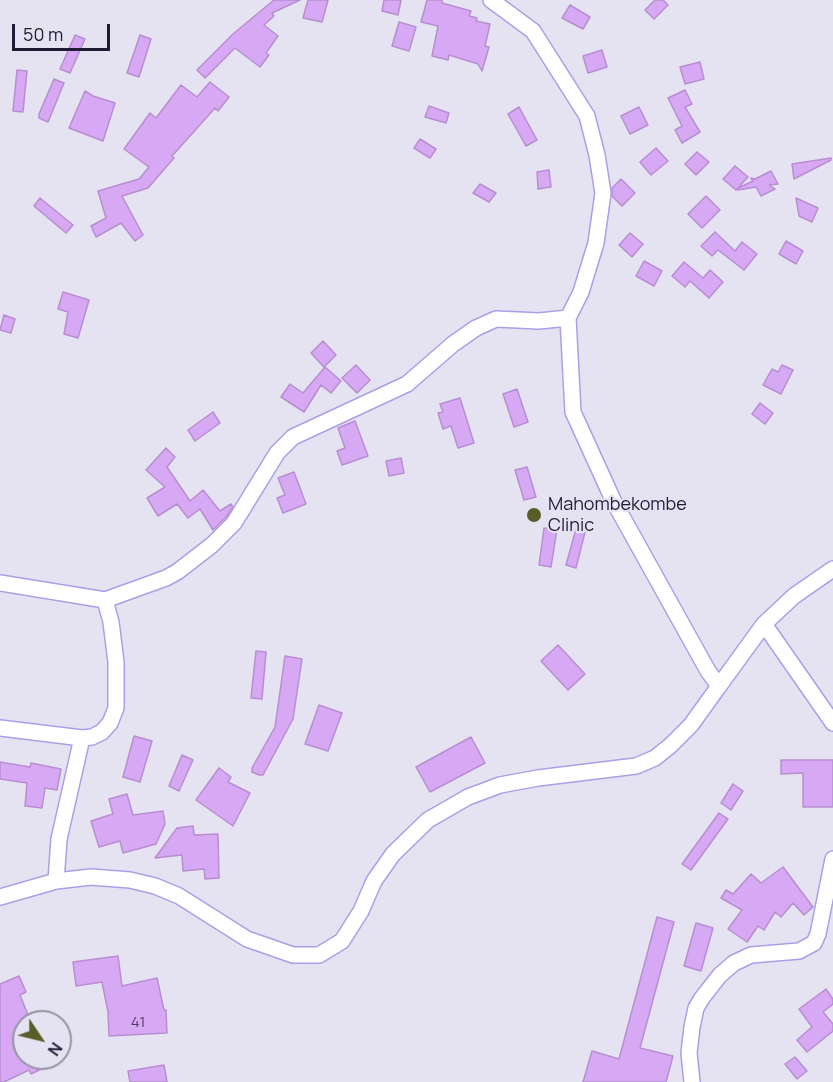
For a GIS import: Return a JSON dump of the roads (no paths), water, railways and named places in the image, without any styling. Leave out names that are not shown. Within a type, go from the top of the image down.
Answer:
[{"type":"street","points":[[491,0],[533,31],[586,116],[597,155],[603,193],[596,243],[581,292],[568,318],[573,412],[614,502],[708,671],[719,686]]},
{"type":"street","points":[[0,583],[105,600],[166,578],[212,545],[234,524],[277,453],[292,437],[407,384],[453,344],[476,328],[496,320],[538,321],[568,318]]},
{"type":"street","points":[[0,897],[56,881],[91,877],[130,880],[155,886],[178,896],[247,939],[293,955],[319,955],[342,941],[361,911],[374,881],[393,854],[428,820],[468,797],[500,785],[636,766],[655,758],[672,745],[691,725],[764,624],[794,596],[833,569]]},
{"type":"street","points":[[0,728],[82,738],[92,737],[102,732],[110,723],[116,708],[116,662],[111,622],[105,600]]},
{"type":"street","points":[[764,624],[833,723]]},
{"type":"street","points":[[56,881],[59,839],[82,738]]},
{"type":"street","points":[[692,1082],[689,1053],[692,1027],[696,1008],[702,998],[720,975],[734,963],[751,955],[799,951],[814,943],[818,934],[833,859]]},
{"type":"place","name":"Mahombekombe Clinic","points":[[534,515]]}]
